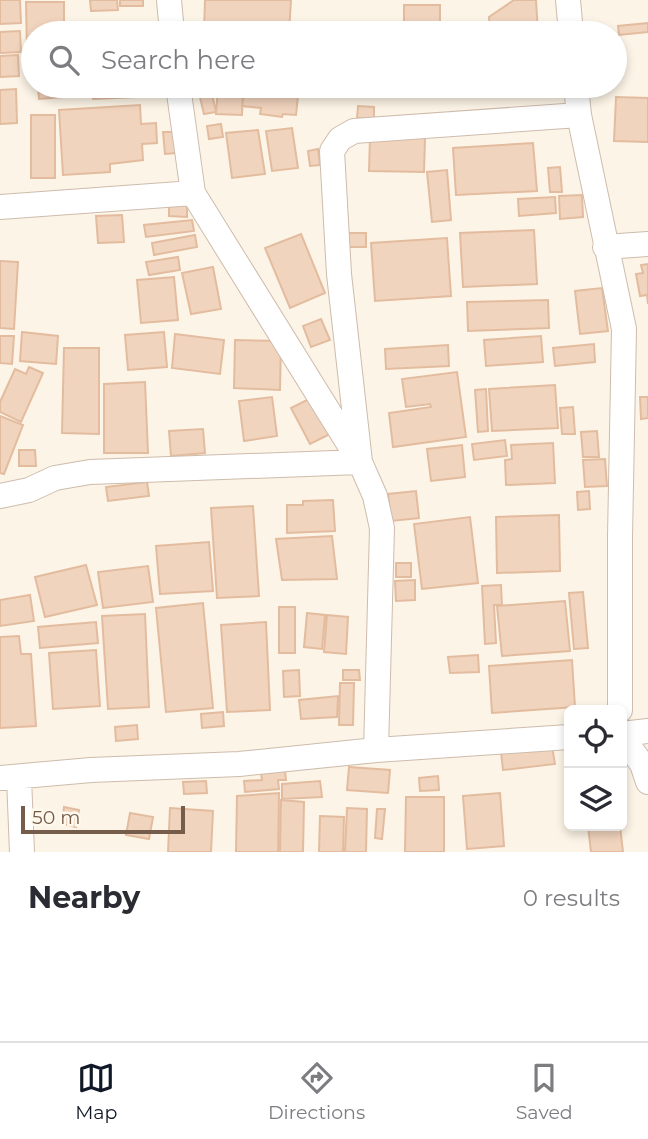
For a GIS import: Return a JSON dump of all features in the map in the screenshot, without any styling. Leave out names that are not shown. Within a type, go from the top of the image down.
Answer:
[{"type":"street","points":[[169,0],[171,21]]},
{"type":"street","points":[[568,0],[570,21]]},
{"type":"street","points":[[180,98],[192,193],[360,462],[375,496],[382,528],[376,750]]},
{"type":"street","points":[[577,98],[624,329],[620,705]]},
{"type":"street","points":[[360,462],[339,274],[332,151],[340,139],[354,131],[579,115]]},
{"type":"street","points":[[0,207],[192,193]]},
{"type":"street","points":[[606,247],[648,244]]},
{"type":"street","points":[[0,496],[29,490],[55,478],[90,472],[360,462]]},
{"type":"street","points":[[627,734],[648,731]]},
{"type":"street","points":[[22,852],[10,778],[239,764],[376,750],[564,737]]},
{"type":"street","points":[[627,742],[642,764],[648,782]]},
{"type":"building","points":[[0,0],[20,0],[21,23],[0,24]]},
{"type":"building","points":[[90,0],[117,0],[118,10],[91,11]]},
{"type":"building","points":[[120,0],[143,0],[143,6],[120,6]]},
{"type":"building","points":[[205,0],[291,0],[290,21],[204,21]]},
{"type":"building","points":[[514,0],[536,0],[537,21],[489,21],[489,17]]},
{"type":"building","points":[[26,2],[64,2],[64,21],[26,21]]},
{"type":"building","points":[[404,5],[440,5],[440,21],[404,21]]},
{"type":"building","points":[[648,23],[648,32],[627,34],[627,25]]},
{"type":"building","points":[[20,31],[21,52],[0,53],[0,32]]},
{"type":"building","points":[[18,55],[19,76],[0,77],[0,56]]},
{"type":"building","points":[[16,89],[17,123],[0,124],[0,90]]},
{"type":"building","points":[[200,98],[213,98],[216,112],[204,114]]},
{"type":"building","points":[[217,98],[243,98],[242,115],[216,114]]},
{"type":"building","points":[[243,98],[298,98],[296,115],[283,114],[282,117],[260,114],[261,108],[242,106]]},
{"type":"building","points":[[616,98],[648,98],[648,142],[614,141]]},
{"type":"building","points":[[140,105],[141,124],[156,123],[157,143],[142,144],[143,160],[110,164],[110,172],[63,175],[59,110]]},
{"type":"building","points":[[358,106],[374,107],[374,119],[357,118]]},
{"type":"building","points":[[31,115],[55,115],[55,178],[31,178]]},
{"type":"building","points":[[221,124],[223,137],[209,139],[207,126]]},
{"type":"building","points":[[292,128],[298,168],[272,171],[266,131]]},
{"type":"building","points":[[258,130],[265,174],[232,178],[226,133]]},
{"type":"building","points":[[163,132],[176,132],[177,153],[165,154]]},
{"type":"building","points":[[370,137],[425,138],[424,172],[369,171]]},
{"type":"building","points":[[533,143],[537,191],[456,195],[453,148]]},
{"type":"building","points":[[318,149],[320,165],[310,166],[308,151]]},
{"type":"building","points":[[560,167],[562,192],[550,192],[548,168]]},
{"type":"building","points":[[447,170],[451,220],[432,222],[427,172]]},
{"type":"building","points":[[582,195],[583,217],[560,219],[559,196]]},
{"type":"building","points":[[555,197],[556,213],[519,216],[518,199]]},
{"type":"building","points":[[187,199],[187,217],[169,216],[169,200]]},
{"type":"building","points":[[122,215],[124,242],[98,243],[96,216]]},
{"type":"building","points":[[192,220],[194,231],[146,237],[144,225]]},
{"type":"building","points":[[534,230],[537,284],[463,287],[460,233]]},
{"type":"building","points":[[348,233],[366,233],[366,247],[349,247]]},
{"type":"building","points":[[301,234],[325,293],[290,308],[265,248]]},
{"type":"building","points":[[195,235],[197,247],[154,255],[152,243]]},
{"type":"building","points":[[447,238],[451,296],[375,301],[371,243]]},
{"type":"building","points":[[178,257],[180,270],[149,275],[146,262]]},
{"type":"building","points":[[0,261],[18,262],[14,329],[0,328]]},
{"type":"building","points":[[648,264],[648,304],[647,295],[640,296],[636,274],[643,273],[641,265]]},
{"type":"building","points":[[213,267],[221,309],[191,314],[182,273]]},
{"type":"building","points":[[174,277],[178,320],[141,323],[137,280]]},
{"type":"building","points":[[602,288],[608,331],[580,334],[575,291]]},
{"type":"building","points":[[548,300],[549,328],[468,331],[467,302]]},
{"type":"building","points":[[321,319],[330,340],[311,347],[303,326]]},
{"type":"building","points":[[22,332],[58,336],[56,364],[20,361]]},
{"type":"building","points":[[164,332],[167,367],[128,370],[125,335]]},
{"type":"building","points":[[175,334],[224,340],[220,374],[172,368]]},
{"type":"building","points":[[0,336],[14,336],[12,364],[0,363]]},
{"type":"building","points":[[541,336],[543,362],[486,366],[484,340]]},
{"type":"building","points":[[235,340],[281,341],[280,390],[234,388]]},
{"type":"building","points":[[594,344],[595,362],[555,366],[553,348]]},
{"type":"building","points":[[448,345],[449,366],[386,369],[385,349]]},
{"type":"building","points":[[64,348],[99,348],[99,434],[62,433]]},
{"type":"building","points":[[29,367],[43,373],[21,422],[0,412],[0,402],[15,369],[26,374]]},
{"type":"building","points":[[457,372],[466,437],[393,447],[389,413],[431,407],[430,404],[406,407],[402,379]]},
{"type":"building","points":[[145,382],[148,453],[104,453],[104,384]]},
{"type":"building","points":[[555,385],[558,428],[492,431],[489,389]]},
{"type":"building","points":[[486,389],[488,431],[478,432],[475,390]]},
{"type":"building","points":[[272,397],[277,436],[244,441],[239,401]]},
{"type":"building","points":[[640,397],[648,397],[648,418],[641,419]]},
{"type":"building","points":[[311,398],[330,434],[310,444],[291,408]]},
{"type":"building","points":[[573,407],[575,434],[562,434],[560,408]]},
{"type":"building","points":[[0,416],[23,425],[4,474],[0,473]]},
{"type":"building","points":[[203,429],[205,453],[171,456],[169,431]]},
{"type":"building","points":[[597,431],[599,457],[583,457],[581,432]]},
{"type":"building","points":[[505,440],[507,456],[474,460],[472,444]]},
{"type":"building","points":[[553,443],[555,483],[506,485],[505,460],[512,459],[511,445]]},
{"type":"building","points":[[462,445],[465,477],[431,481],[427,449]]},
{"type":"building","points":[[19,450],[35,450],[36,466],[19,466]]},
{"type":"building","points":[[605,459],[607,486],[585,487],[583,460]]},
{"type":"building","points":[[147,482],[149,496],[108,501],[106,487]]},
{"type":"building","points":[[416,491],[419,518],[391,521],[388,494]]},
{"type":"building","points":[[589,491],[590,509],[578,510],[577,492]]},
{"type":"building","points":[[333,500],[335,531],[287,533],[287,505],[303,505],[303,501]]},
{"type":"building","points":[[253,506],[259,596],[217,598],[211,508]]},
{"type":"building","points":[[559,515],[560,571],[497,573],[496,517]]},
{"type":"building","points":[[470,517],[478,583],[422,589],[414,524]]},
{"type":"building","points":[[332,536],[337,579],[282,580],[276,539]]},
{"type":"building","points":[[209,542],[213,591],[160,594],[156,546]]},
{"type":"building","points":[[396,563],[411,563],[411,577],[396,577]]},
{"type":"building","points":[[86,565],[97,605],[45,617],[35,577]]},
{"type":"building","points":[[148,566],[153,602],[103,608],[98,572]]},
{"type":"building","points":[[415,580],[415,600],[396,601],[395,581]]},
{"type":"building","points":[[501,585],[502,605],[494,605],[496,643],[485,644],[482,586]]},
{"type":"building","points":[[583,592],[588,648],[574,649],[569,593]]},
{"type":"building","points":[[30,595],[34,621],[0,626],[0,600]]},
{"type":"building","points":[[565,601],[570,651],[502,656],[497,606]]},
{"type":"building","points":[[203,603],[213,708],[166,712],[156,608]]},
{"type":"building","points":[[279,607],[295,607],[295,653],[279,653]]},
{"type":"building","points":[[307,613],[325,615],[322,649],[304,647]]},
{"type":"building","points":[[145,614],[149,707],[108,709],[102,616]]},
{"type":"building","points":[[327,615],[348,617],[346,654],[324,652]]},
{"type":"building","points":[[96,622],[98,643],[40,648],[38,627]]},
{"type":"building","points":[[266,622],[270,710],[227,712],[221,625]]},
{"type":"building","points":[[19,636],[21,654],[31,654],[36,726],[0,728],[0,637]]},
{"type":"building","points":[[96,650],[100,706],[53,709],[49,653]]},
{"type":"building","points":[[478,655],[479,672],[450,673],[448,657]]},
{"type":"building","points":[[572,660],[575,705],[492,713],[489,666]]},
{"type":"building","points":[[299,670],[300,696],[284,697],[283,671]]},
{"type":"building","points":[[343,670],[359,670],[360,680],[343,680]]},
{"type":"building","points":[[340,683],[354,683],[353,725],[339,725]]},
{"type":"building","points":[[338,696],[337,717],[301,719],[299,700]]},
{"type":"building","points":[[223,712],[224,726],[202,728],[201,714]]},
{"type":"building","points":[[137,725],[138,739],[116,741],[115,727]]},
{"type":"building","points":[[552,746],[555,764],[503,770],[501,752]]},
{"type":"building","points":[[349,767],[390,770],[388,793],[347,790]]},
{"type":"building","points":[[285,771],[286,780],[278,780],[279,789],[245,792],[244,781],[262,780],[261,773]]},
{"type":"building","points":[[438,776],[439,790],[420,791],[419,778]]},
{"type":"building","points":[[206,781],[207,793],[184,794],[183,782]]},
{"type":"building","points":[[320,781],[322,797],[282,799],[282,784]]},
{"type":"building","points":[[279,793],[278,852],[236,852],[237,796]]},
{"type":"building","points":[[500,793],[504,846],[467,849],[463,796]]},
{"type":"building","points":[[406,797],[444,797],[444,852],[405,852]]},
{"type":"building","points":[[281,800],[304,802],[303,852],[280,852]]},
{"type":"building","points":[[64,807],[79,810],[76,827],[62,824]]},
{"type":"building","points":[[170,808],[213,811],[211,852],[168,852]]},
{"type":"building","points":[[347,808],[367,809],[366,852],[345,852]]},
{"type":"building","points":[[377,809],[385,809],[382,839],[375,838]]},
{"type":"building","points":[[130,813],[153,817],[149,839],[126,835]]},
{"type":"building","points":[[320,816],[344,817],[343,852],[319,852]]},
{"type":"building","points":[[589,831],[621,831],[623,852],[591,852]]}]
